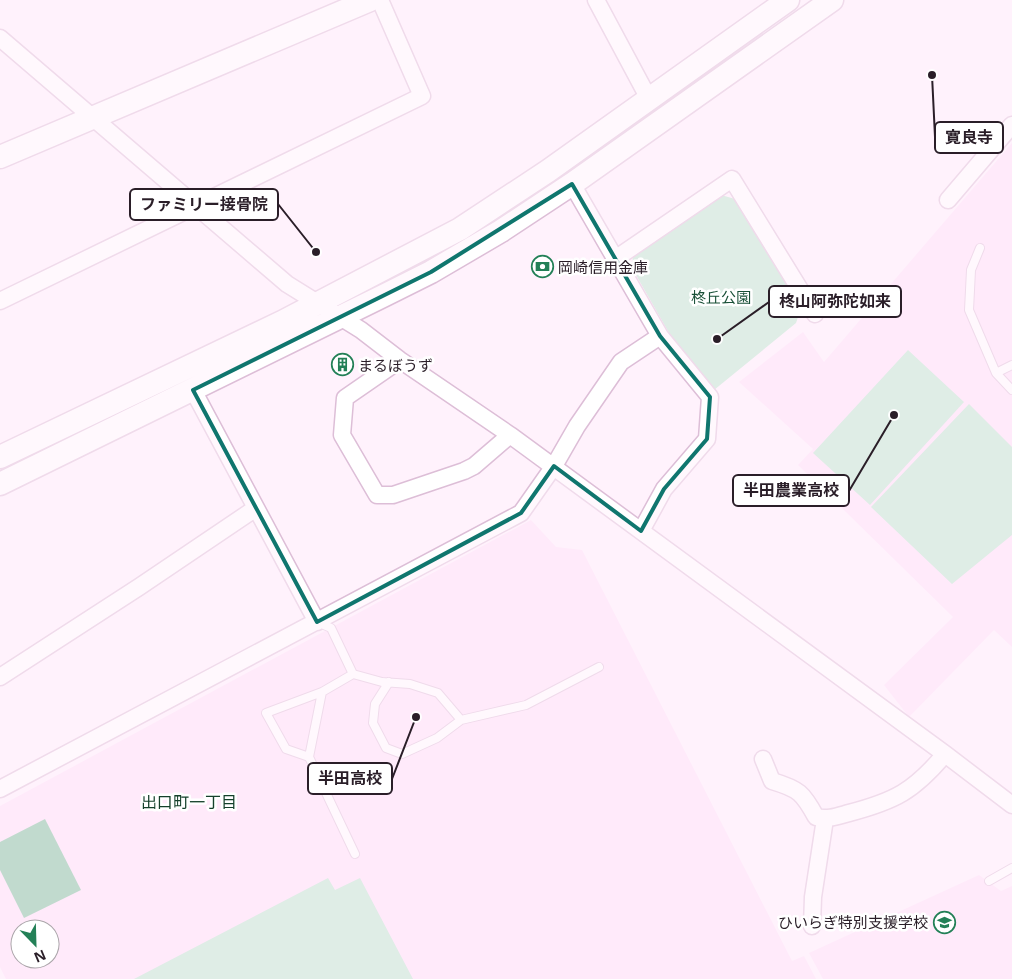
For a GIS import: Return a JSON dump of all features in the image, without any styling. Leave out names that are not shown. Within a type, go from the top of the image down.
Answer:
[{"type":"street","points":[[0,157],[370,0]]},
{"type":"street","points":[[0,301],[422,96],[380,0]]},
{"type":"street","points":[[596,0],[648,99]]},
{"type":"street","points":[[0,457],[317,304],[460,229],[548,171],[788,0]]},
{"type":"street","points":[[0,484],[431,272],[501,231],[572,184],[832,0]]},
{"type":"street","points":[[0,38],[287,284],[340,317],[554,466],[1012,805]]},
{"type":"street","points":[[948,200],[1012,125]]},
{"type":"street","points":[[615,259],[732,178],[815,314]]},
{"type":"street","points":[[572,184],[660,336],[710,397],[707,439],[664,489],[642,531]]},
{"type":"street","points":[[0,789],[521,513],[554,466],[577,426],[621,362],[660,336]]},
{"type":"street","points":[[400,360],[345,398],[342,435],[377,495],[393,495],[464,471],[474,466],[510,435]]},
{"type":"street","points":[[193,390],[317,622]]},
{"type":"street","points":[[0,677],[256,508]]},
{"type":"street","points":[[763,759],[772,781],[791,786],[806,797],[816,817],[825,820],[877,806],[909,790],[929,773],[945,754]]},
{"type":"street","points":[[812,926],[813,897],[825,820]]},
{"type":"lane","points":[[980,248],[971,270],[969,310],[996,373],[1012,390]]},
{"type":"lane","points":[[996,373],[1012,365]]},
{"type":"lane","points":[[317,622],[331,628],[353,674]]},
{"type":"lane","points":[[389,682],[375,704],[373,723],[386,748],[402,754],[437,738],[461,720],[526,704],[600,667]]},
{"type":"lane","points":[[309,757],[286,749],[266,713],[322,692],[353,674],[389,682],[410,684],[438,693],[461,720]]},
{"type":"lane","points":[[322,692],[309,757],[355,854]]},
{"type":"lane","points":[[989,881],[1012,868]]},
{"type":"highlighted area","points":[[572,184],[660,336],[710,397],[707,439],[664,489],[641,531],[554,466],[521,513],[317,622],[193,390],[431,272]]},
{"type":"shaded area","points":[[1012,143],[1012,647],[994,630],[909,717],[884,685],[953,617],[798,465],[813,449],[739,382],[803,332],[824,362]]},
{"type":"shaded area","points":[[531,520],[556,547],[582,550],[792,961],[804,956],[816,979],[6,979],[0,967],[0,806]]},
{"type":"shaded area","points":[[45,819],[81,890],[24,918],[0,870],[0,842]]},
{"type":"shaded area","name":"ひいらぎ特別支援学校","points":[[979,875],[1001,891],[1012,886],[1012,979],[823,979],[809,953]]},
{"type":"green space","name":"柊丘公園","points":[[721,195],[735,199],[802,305],[796,323],[714,390],[677,347],[632,268],[633,256]]},
{"type":"green space","points":[[908,350],[964,402],[870,505],[813,453]]},
{"type":"green space","points":[[969,404],[1012,447],[1012,535],[952,584],[871,507]]},
{"type":"green space","points":[[328,878],[335,890],[360,878],[413,979],[134,979]]},
{"type":"place","name":"寛良寺","points":[[932,75]]},
{"type":"place","name":"ファミリー接骨院","points":[[316,252]]},
{"type":"place","name":"岡崎信用金庫","points":[[542,267]]},
{"type":"place","name":"柊山阿弥陀如来","points":[[717,339]]},
{"type":"place","name":"まるぼうず","points":[[342,365]]},
{"type":"place","name":"半田農業高校","points":[[894,415]]},
{"type":"place","name":"半田高校","points":[[416,717]]},
{"type":"place","name":"ひいらぎ特別支援学校","points":[[944,922]]},
{"type":"district","name":"出口町一丁目","points":[[189,802]]}]
